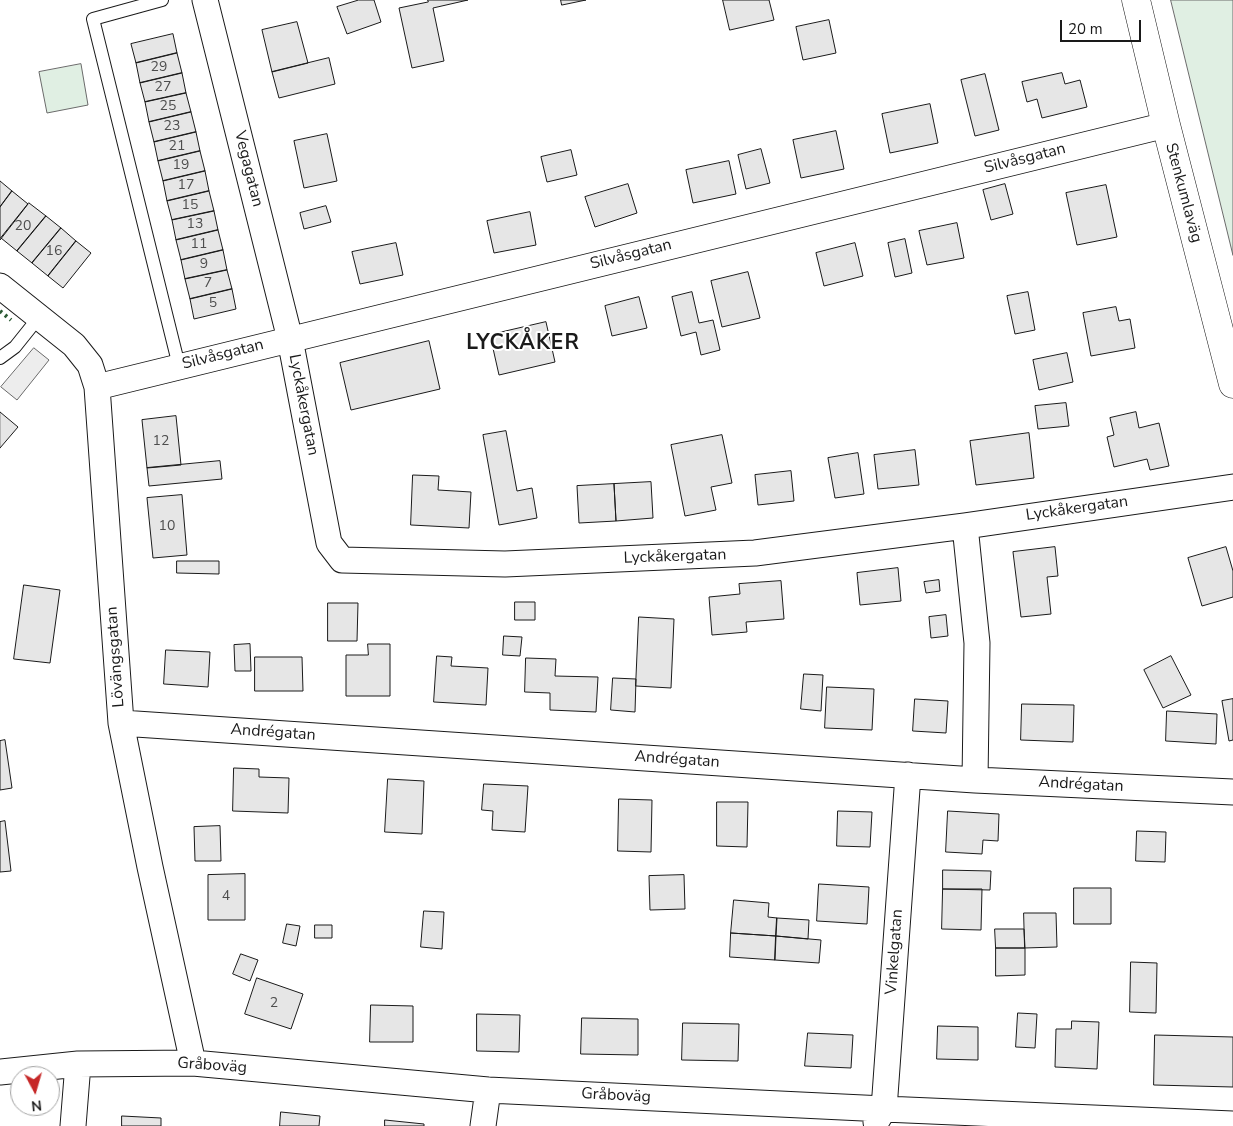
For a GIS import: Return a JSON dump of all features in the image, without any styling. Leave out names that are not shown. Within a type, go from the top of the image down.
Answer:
[{"type":"street","name":"Vegagatan","points":[[205,0],[290,339]]},
{"type":"street","name":"Stenkumlaväg","points":[[1136,0],[1166,125],[1233,384]]},
{"type":"street","name":"Silvåsgatan","points":[[98,387],[1166,125]]},
{"type":"street","name":"Lövängsgatan","points":[[0,286],[74,345],[90,365],[98,387],[121,723],[193,1063]]},
{"type":"street","name":"Lyckåkergatan","points":[[290,339],[328,543],[342,560],[505,564],[755,553],[965,526],[1233,487]]},
{"type":"street","points":[[965,526],[977,643],[975,780]]},
{"type":"street","name":"Andrégatan","points":[[121,723],[975,780],[1233,792]]},
{"type":"street","name":"Vinkelgatan","points":[[879,1118],[908,775]]},
{"type":"street","name":"Gråboväg","points":[[0,1072],[78,1064],[193,1063],[488,1090],[879,1118],[1233,1124]]},
{"type":"street","points":[[73,1126],[78,1064]]},
{"type":"street","points":[[483,1126],[488,1090]]},
{"type":"lane","points":[[162,0],[93,19],[179,366]]},
{"type":"lane","points":[[0,358],[15,347],[39,317]]},
{"type":"green space","points":[[1171,0],[1233,0],[1233,255]]},
{"type":"green space","points":[[81,64],[88,105],[47,113],[39,72]]},
{"type":"shaded area","points":[[34,348],[49,360],[17,400],[1,387]]},
{"type":"building","points":[[359,0],[374,0],[381,22],[347,34],[337,7]]},
{"type":"building","points":[[428,0],[468,0],[433,8],[444,61],[412,68],[399,8],[428,2]]},
{"type":"building","points":[[561,0],[586,0],[562,5]]},
{"type":"building","points":[[723,0],[769,0],[774,20],[730,30]]},
{"type":"building","points":[[829,20],[836,53],[803,60],[796,27]]},
{"type":"building","points":[[297,22],[308,63],[272,72],[262,30]]},
{"type":"building","points":[[173,34],[177,53],[136,63],[131,44]]},
{"type":"building","points":[[177,53],[182,73],[140,83],[136,63]]},
{"type":"building","points":[[329,58],[335,84],[279,98],[272,72]]},
{"type":"building","points":[[182,73],[186,93],[145,102],[140,83]]},
{"type":"building","points":[[1062,73],[1065,84],[1080,80],[1087,107],[1042,118],[1037,99],[1027,102],[1022,82]]},
{"type":"building","points":[[985,74],[999,130],[975,136],[961,80]]},
{"type":"building","points":[[186,93],[191,112],[149,122],[145,102]]},
{"type":"building","points":[[930,104],[938,143],[890,153],[882,114]]},
{"type":"building","points":[[191,112],[196,132],[154,142],[149,122]]},
{"type":"building","points":[[836,131],[844,169],[801,178],[793,140]]},
{"type":"building","points":[[196,132],[200,151],[158,161],[154,142]]},
{"type":"building","points":[[327,134],[337,181],[304,188],[294,141]]},
{"type":"building","points":[[761,149],[770,183],[746,189],[738,155]]},
{"type":"building","points":[[571,150],[577,175],[547,182],[541,157]]},
{"type":"building","points":[[200,151],[205,171],[163,181],[158,161]]},
{"type":"building","points":[[729,161],[736,194],[693,203],[686,170]]},
{"type":"building","points":[[205,171],[209,191],[167,201],[163,181]]},
{"type":"building","points":[[0,181],[12,191],[0,207]]},
{"type":"building","points":[[628,184],[637,213],[595,227],[585,197]]},
{"type":"building","points":[[1005,184],[1013,214],[991,220],[983,190]]},
{"type":"building","points":[[1106,185],[1117,237],[1077,245],[1066,193]]},
{"type":"building","points":[[12,191],[28,204],[0,240],[0,207]]},
{"type":"building","points":[[209,191],[214,211],[172,220],[167,201]]},
{"type":"building","points":[[29,203],[46,216],[17,251],[1,238]]},
{"type":"building","points":[[326,206],[331,222],[304,229],[300,213]]},
{"type":"building","points":[[214,211],[218,230],[176,240],[172,220]]},
{"type":"building","points":[[530,212],[536,245],[494,253],[487,221]]},
{"type":"building","points":[[46,216],[61,228],[32,263],[17,251]]},
{"type":"building","points":[[957,223],[964,258],[927,265],[919,231]]},
{"type":"building","points":[[61,228],[76,241],[48,276],[32,263]]},
{"type":"building","points":[[218,230],[223,250],[181,260],[176,240]]},
{"type":"building","points":[[905,239],[912,273],[895,277],[888,243]]},
{"type":"building","points":[[76,241],[91,253],[63,288],[48,276]]},
{"type":"building","points":[[396,243],[403,275],[360,284],[352,252]]},
{"type":"building","points":[[855,243],[863,276],[824,286],[816,253]]},
{"type":"building","points":[[223,250],[227,270],[185,279],[181,260]]},
{"type":"building","points":[[227,270],[232,289],[190,299],[185,279]]},
{"type":"building","points":[[748,272],[760,318],[722,327],[711,281]]},
{"type":"building","points":[[232,289],[236,309],[194,319],[190,299]]},
{"type":"building","points":[[692,292],[699,323],[713,320],[720,350],[701,355],[696,332],[681,336],[672,297]]},
{"type":"building","points":[[1028,292],[1035,330],[1015,334],[1007,296]]},
{"type":"building","points":[[639,297],[647,328],[612,336],[605,306]]},
{"type":"building","points":[[1116,307],[1119,321],[1130,319],[1135,348],[1091,356],[1083,313]]},
{"type":"building","points":[[546,322],[555,362],[499,375],[490,335]]},
{"type":"building","points":[[429,341],[440,389],[351,410],[340,363]]},
{"type":"building","points":[[1067,353],[1073,382],[1039,390],[1033,360]]},
{"type":"building","points":[[1066,403],[1069,426],[1038,429],[1035,406]]},
{"type":"building","points":[[0,412],[18,427],[0,448]]},
{"type":"building","points":[[1136,412],[1139,428],[1159,423],[1169,466],[1150,470],[1147,459],[1114,467],[1107,437],[1114,435],[1110,418]]},
{"type":"building","points":[[176,416],[181,465],[147,468],[142,420]]},
{"type":"building","points":[[506,431],[517,491],[532,488],[537,518],[499,525],[483,435]]},
{"type":"building","points":[[1029,433],[1034,478],[976,485],[970,441]]},
{"type":"building","points":[[722,435],[732,483],[711,487],[716,510],[685,516],[671,445]]},
{"type":"building","points":[[915,450],[919,485],[878,489],[874,455]]},
{"type":"building","points":[[858,453],[864,494],[835,498],[828,458]]},
{"type":"building","points":[[220,461],[222,479],[149,486],[147,468]]},
{"type":"building","points":[[791,471],[794,501],[758,505],[755,475]]},
{"type":"building","points":[[413,475],[439,476],[438,490],[471,492],[469,528],[411,525]]},
{"type":"building","points":[[651,482],[653,518],[616,521],[614,484]]},
{"type":"building","points":[[614,484],[616,521],[579,523],[577,486]]},
{"type":"building","points":[[182,495],[187,555],[153,558],[147,498]]},
{"type":"building","points":[[1055,547],[1058,576],[1047,577],[1051,614],[1021,617],[1013,552]]},
{"type":"building","points":[[1226,547],[1233,571],[1233,597],[1202,606],[1188,558]]},
{"type":"building","points":[[177,561],[219,561],[219,574],[177,573]]},
{"type":"building","points":[[898,568],[901,601],[860,605],[857,573]]},
{"type":"building","points":[[939,580],[940,591],[926,593],[924,582]]},
{"type":"building","points":[[781,581],[784,619],[746,622],[747,632],[712,635],[709,597],[740,594],[739,584]]},
{"type":"building","points":[[24,585],[60,590],[50,663],[14,659]]},
{"type":"building","points":[[515,602],[535,602],[535,620],[515,620]]},
{"type":"building","points":[[328,603],[358,603],[357,641],[328,641]]},
{"type":"building","points":[[946,615],[948,636],[931,638],[929,617]]},
{"type":"building","points":[[639,617],[674,619],[671,688],[636,686]]},
{"type":"building","points":[[504,636],[522,637],[520,656],[503,655]]},
{"type":"building","points":[[250,644],[251,671],[235,671],[234,645]]},
{"type":"building","points":[[368,644],[390,644],[390,696],[346,696],[346,655],[368,655]]},
{"type":"building","points":[[166,650],[210,652],[208,687],[164,684]]},
{"type":"building","points":[[437,656],[452,657],[451,666],[488,668],[486,705],[434,702]]},
{"type":"building","points":[[1171,656],[1191,695],[1163,708],[1144,670]]},
{"type":"building","points":[[255,657],[302,657],[303,691],[255,691]]},
{"type":"building","points":[[526,658],[556,659],[555,676],[598,677],[596,712],[550,710],[550,693],[525,692]]},
{"type":"building","points":[[804,674],[823,675],[821,711],[801,709]]},
{"type":"building","points":[[613,678],[636,679],[635,712],[611,710]]},
{"type":"building","points":[[827,687],[874,689],[872,730],[825,728]]},
{"type":"building","points":[[915,699],[948,701],[946,733],[913,731]]},
{"type":"building","points":[[1233,699],[1233,740],[1229,741],[1222,701]]},
{"type":"building","points":[[1022,704],[1074,705],[1073,742],[1021,740]]},
{"type":"building","points":[[1167,711],[1217,714],[1216,744],[1166,741]]},
{"type":"building","points":[[5,740],[12,788],[0,790],[0,741]]},
{"type":"building","points":[[234,768],[259,769],[259,777],[289,778],[288,813],[233,811]]},
{"type":"building","points":[[388,779],[424,781],[422,834],[385,832]]},
{"type":"building","points":[[484,784],[528,786],[525,832],[492,830],[493,811],[482,810]]},
{"type":"building","points":[[619,799],[652,800],[651,852],[618,851]]},
{"type":"building","points":[[717,802],[748,802],[747,847],[717,846]]},
{"type":"building","points":[[838,811],[872,812],[870,847],[837,846]]},
{"type":"building","points":[[948,811],[999,814],[998,841],[983,840],[982,854],[946,852]]},
{"type":"building","points":[[5,821],[11,871],[0,872],[0,822]]},
{"type":"building","points":[[220,826],[221,861],[195,861],[194,827]]},
{"type":"building","points":[[1137,831],[1166,832],[1165,862],[1136,861]]},
{"type":"building","points":[[943,870],[991,871],[990,890],[943,889]]},
{"type":"building","points":[[245,874],[245,920],[208,920],[208,875]]},
{"type":"building","points":[[684,875],[685,909],[650,910],[649,876]]},
{"type":"building","points":[[819,884],[869,887],[867,924],[817,921]]},
{"type":"building","points":[[1074,888],[1111,888],[1111,924],[1074,924]]},
{"type":"building","points":[[943,889],[982,889],[981,930],[942,929]]},
{"type":"building","points":[[734,900],[769,903],[768,917],[777,918],[776,936],[731,933]]},
{"type":"building","points":[[424,911],[444,912],[442,949],[421,947]]},
{"type":"building","points":[[1024,913],[1056,913],[1057,947],[1025,948]]},
{"type":"building","points":[[777,918],[809,920],[808,939],[776,936]]},
{"type":"building","points":[[287,924],[300,926],[296,946],[283,943]]},
{"type":"building","points":[[315,925],[332,925],[332,938],[315,938]]},
{"type":"building","points":[[995,929],[1024,929],[1025,948],[996,948]]},
{"type":"building","points":[[731,933],[776,936],[775,960],[730,957]]},
{"type":"building","points":[[776,936],[821,940],[819,963],[775,960]]},
{"type":"building","points":[[996,948],[1025,948],[1025,975],[996,976]]},
{"type":"building","points":[[241,954],[258,960],[250,981],[233,974]]},
{"type":"building","points":[[1131,962],[1157,963],[1156,1013],[1130,1012]]},
{"type":"building","points":[[257,978],[303,994],[291,1029],[245,1014]]},
{"type":"building","points":[[371,1005],[413,1006],[413,1042],[370,1042]]},
{"type":"building","points":[[1018,1013],[1037,1014],[1035,1048],[1016,1047]]},
{"type":"building","points":[[477,1014],[520,1015],[519,1052],[477,1051]]},
{"type":"building","points":[[582,1018],[638,1019],[638,1055],[581,1054]]},
{"type":"building","points":[[1072,1021],[1099,1022],[1097,1069],[1055,1067],[1056,1029],[1071,1029]]},
{"type":"building","points":[[683,1023],[739,1024],[738,1061],[682,1060]]},
{"type":"building","points":[[938,1026],[978,1027],[978,1060],[937,1059]]},
{"type":"building","points":[[808,1033],[853,1035],[851,1068],[805,1066]]},
{"type":"building","points":[[1155,1035],[1233,1037],[1233,1087],[1154,1085]]},
{"type":"building","points":[[281,1112],[320,1116],[319,1126],[280,1126]]},
{"type":"building","points":[[122,1116],[161,1118],[161,1126],[122,1126]]},
{"type":"building","points":[[385,1120],[424,1124],[424,1126],[385,1126]]},
{"type":"hedge","points":[[0,311],[11,320]]},
{"type":"district","name":"LYCKÅKER","points":[[523,344]]}]
